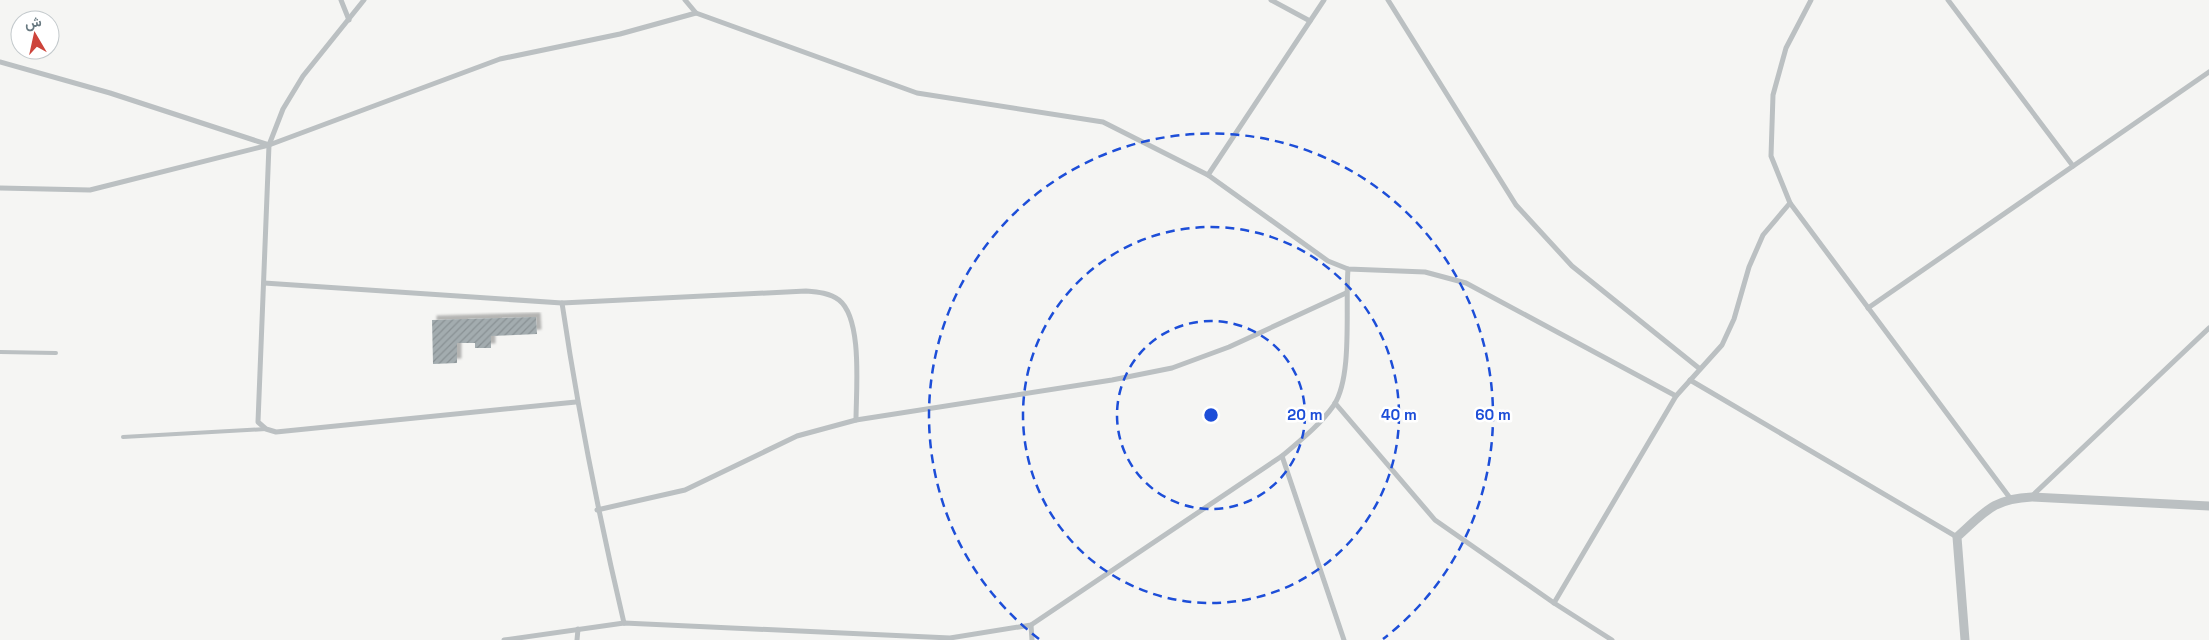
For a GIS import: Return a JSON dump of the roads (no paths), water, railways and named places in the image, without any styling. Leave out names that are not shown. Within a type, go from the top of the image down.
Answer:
[{"type":"street","points":[[341,0],[349,20]]},
{"type":"street","points":[[364,0],[303,76],[283,109],[269,145],[258,422],[266,429],[276,432],[576,402]]},
{"type":"street","points":[[685,0],[696,13],[917,93],[1102,122],[1208,175],[1328,261],[1348,269],[1425,272],[1466,283],[1676,396]]},
{"type":"street","points":[[1271,0],[1310,21]]},
{"type":"street","points":[[1208,175],[1324,0]]},
{"type":"street","points":[[1388,0],[1516,206],[1572,266],[1700,369]]},
{"type":"street","points":[[1811,0],[1786,48],[1773,95],[1771,156],[1790,203],[2010,498]]},
{"type":"street","points":[[1948,0],[2072,166]]},
{"type":"street","points":[[0,188],[90,190],[269,145],[500,59],[620,34],[696,13]]},
{"type":"street","points":[[0,62],[110,93],[269,145]]},
{"type":"street","points":[[1868,308],[2209,72]]},
{"type":"street","points":[[1554,603],[1676,396],[1722,345],[1734,319],[1749,267],[1763,236],[1790,203]]},
{"type":"street","points":[[504,640],[624,623],[891,637],[950,638],[1031,624],[1282,456],[1315,428],[1335,403],[1345,370],[1348,269]]},
{"type":"street","points":[[264,283],[562,303],[806,291],[824,292],[839,300],[850,313],[854,329],[856,420]]},
{"type":"street","points":[[597,510],[685,490],[797,436],[856,420],[1112,380],[1172,368],[1230,347],[1346,293]]},
{"type":"street","points":[[562,303],[576,402],[597,510],[624,623]]},
{"type":"street","points":[[2032,496],[2209,328]]},
{"type":"street","points":[[1690,380],[1957,537]]},
{"type":"street","points":[[1335,403],[1435,520],[1554,603],[1612,640]]},
{"type":"street","points":[[1282,456],[1344,640]]},
{"type":"street","points":[[1957,537],[1994,504],[2010,498],[2032,496],[2209,506]]},
{"type":"street","points":[[1957,537],[1965,640]]},
{"type":"street","points":[[1031,624],[1032,640]]},
{"type":"street","points":[[578,629],[578,640]]},
{"type":"lane","points":[[0,352],[56,353]]},
{"type":"lane","points":[[123,437],[266,429]]}]
